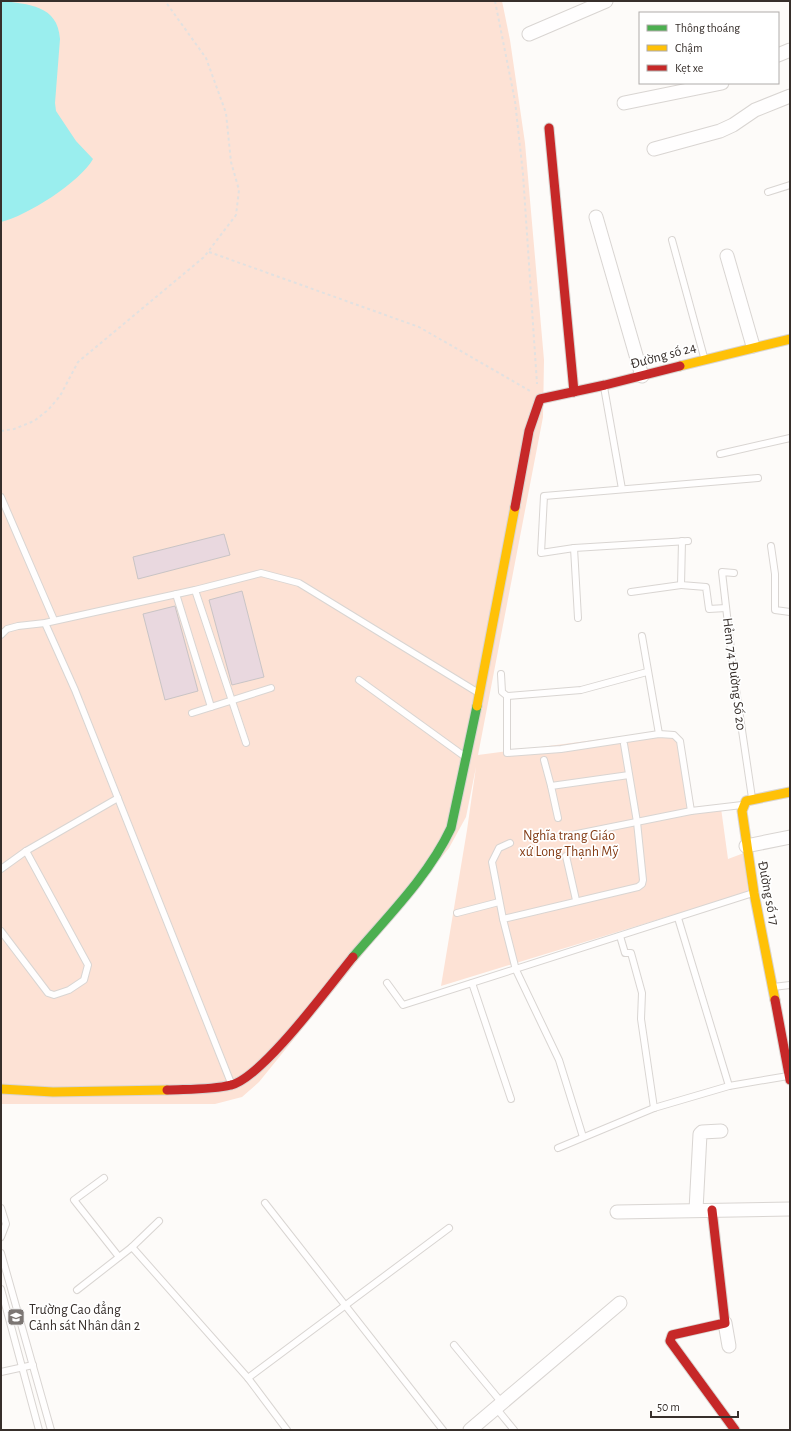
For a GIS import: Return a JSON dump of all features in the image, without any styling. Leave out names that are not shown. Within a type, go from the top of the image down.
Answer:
[{"type":"street","points":[[529,34],[607,4]]},
{"type":"street","points":[[779,55],[790,50]]},
{"type":"street","points":[[624,103],[717,84]]},
{"type":"street","points":[[654,149],[720,131],[733,125],[755,110],[790,96]]},
{"type":"street","points":[[549,128],[574,392]]},
{"type":"street","points":[[596,217],[642,376]]},
{"type":"street","points":[[727,256],[753,346]]},
{"type":"street","name":"Đường số 24","points":[[540,397],[604,386],[753,346],[790,339]]},
{"type":"street","points":[[1,1089],[61,1092],[196,1090],[232,1086],[248,1077],[268,1060],[419,879],[443,845],[451,828],[467,758],[530,431],[540,397]]},
{"type":"street","points":[[744,805],[746,801],[790,792]]},
{"type":"street","name":"Đường số 17","points":[[744,805],[742,811],[746,846],[790,1078]]},
{"type":"street","points":[[746,846],[790,838]]},
{"type":"street","points":[[696,1210],[700,1134],[702,1132],[721,1131]]},
{"type":"street","points":[[617,1212],[790,1209]]},
{"type":"street","points":[[712,1210],[729,1346]]},
{"type":"street","points":[[470,1430],[620,1303]]},
{"type":"street","points":[[725,1323],[672,1335],[670,1341],[735,1430]]},
{"type":"lane","points":[[768,192],[790,185]]},
{"type":"lane","points":[[672,240],[705,359]]},
{"type":"lane","points":[[604,386],[622,489]]},
{"type":"lane","points":[[720,454],[790,438]]},
{"type":"lane","points":[[631,592],[682,585],[685,541],[574,548],[541,553],[544,496],[758,478]]},
{"type":"lane","points":[[1,497],[54,620]]},
{"type":"lane","points":[[771,546],[775,574],[775,610],[790,612]]},
{"type":"lane","points":[[574,548],[578,618]]},
{"type":"lane","points":[[726,608],[722,572],[734,572]]},
{"type":"lane","points":[[1,634],[18,626],[45,623],[195,590],[261,573],[299,583],[479,693]]},
{"type":"lane","name":"Hẻm 74 Đường Số 20","points":[[682,585],[706,587],[709,609],[726,608],[752,800]]},
{"type":"lane","points":[[195,590],[246,744]]},
{"type":"lane","points":[[176,594],[211,706]]},
{"type":"lane","points":[[45,623],[75,690],[232,1086]]},
{"type":"lane","points":[[642,636],[647,672],[659,734]]},
{"type":"lane","points":[[501,674],[502,692],[507,696],[581,690],[647,672]]},
{"type":"lane","points":[[358,680],[467,758]]},
{"type":"lane","points":[[192,713],[272,688]]},
{"type":"lane","points":[[507,696],[507,753],[561,749],[659,734],[674,735],[680,741],[691,811]]},
{"type":"lane","points":[[503,919],[576,900],[638,887],[642,884],[643,880],[637,822],[624,744]]},
{"type":"lane","points":[[544,760],[558,818]]},
{"type":"lane","points":[[551,786],[629,775]]},
{"type":"lane","points":[[1,869],[26,851],[118,798]]},
{"type":"lane","points":[[567,836],[691,811],[744,805]]},
{"type":"lane","points":[[510,843],[499,848],[492,862],[503,919],[516,970],[559,1060],[583,1136]]},
{"type":"lane","points":[[1,931],[48,993],[54,995],[69,990],[84,980],[88,966],[26,851]]},
{"type":"lane","points":[[566,856],[576,900]]},
{"type":"lane","points":[[387,983],[404,1005],[754,893]]},
{"type":"lane","points":[[456,912],[500,902]]},
{"type":"lane","points":[[678,918],[729,1086]]},
{"type":"lane","points":[[620,936],[625,953],[631,953],[642,993],[641,1019],[654,1108]]},
{"type":"lane","points":[[472,983],[511,1100]]},
{"type":"lane","points":[[773,987],[790,985]]},
{"type":"lane","points":[[558,1148],[583,1136],[654,1108],[729,1086],[790,1078]]},
{"type":"lane","points":[[104,1178],[74,1200],[119,1257]]},
{"type":"lane","points":[[265,1203],[443,1430]]},
{"type":"lane","points":[[1,1208],[6,1224],[1,1237]]},
{"type":"lane","points":[[77,1290],[132,1247],[159,1221]]},
{"type":"lane","points":[[248,1378],[449,1228]]},
{"type":"lane","points":[[132,1247],[248,1378],[287,1430]]},
{"type":"lane","points":[[1,1253],[51,1430]]},
{"type":"lane","points":[[1,1290],[39,1430]]},
{"type":"lane","points":[[454,1346],[499,1406],[514,1430]]},
{"type":"lane","points":[[1,1372],[22,1366],[33,1365]]},
{"type":"path","points":[[1,431],[14,429],[34,421],[48,410],[60,396],[78,362],[208,252],[236,215],[239,190],[230,162],[226,113],[206,58],[165,1]]},
{"type":"path","points":[[495,1],[515,101],[523,174],[540,397]]},
{"type":"path","points":[[208,252],[419,327],[540,397]]},
{"type":"green space","name":"Nghĩa trang Giáo xứ Long Thạnh Mỹ","points":[[1,1],[502,1],[510,40],[525,143],[544,360],[543,417],[478,755],[664,731],[676,736],[696,813],[721,808],[728,859],[744,853],[748,892],[441,986],[476,767],[466,817],[449,848],[259,1082],[242,1097],[215,1104],[1,1104]]},
{"type":"water","points":[[1,1],[21,3],[40,8],[54,19],[58,28],[60,39],[55,103],[56,111],[76,141],[93,159],[77,178],[52,197],[25,213],[1,222]]},
{"type":"building","points":[[224,534],[230,555],[138,579],[133,557]]},
{"type":"building","points":[[242,591],[264,677],[232,685],[209,600]]},
{"type":"building","points":[[175,606],[198,691],[165,700],[143,614]]},
{"type":"traffic: fast","points":[[353,957],[419,880],[442,846],[451,828],[477,706]]},
{"type":"traffic: slow","points":[[680,366],[790,339]]},
{"type":"traffic: slow","points":[[477,706],[515,507]]},
{"type":"traffic: slow","points":[[775,1000],[754,893],[742,811],[746,801],[790,792]]},
{"type":"traffic: slow","points":[[1,1089],[53,1092],[167,1090]]},
{"type":"traffic: jam","points":[[549,128],[574,392]]},
{"type":"traffic: jam","points":[[515,507],[529,431],[540,399],[605,385],[680,366]]},
{"type":"traffic: jam","points":[[167,1090],[223,1087],[244,1079],[260,1066],[295,1029],[353,957]]},
{"type":"traffic: jam","points":[[775,1000],[790,1080]]},
{"type":"traffic: jam","points":[[712,1210],[725,1323],[672,1335],[670,1341],[735,1430]]},
{"type":"place","name":"Trường Cao đẳng Cảnh sát Nhân dân 2","points":[[16,1317]]}]
